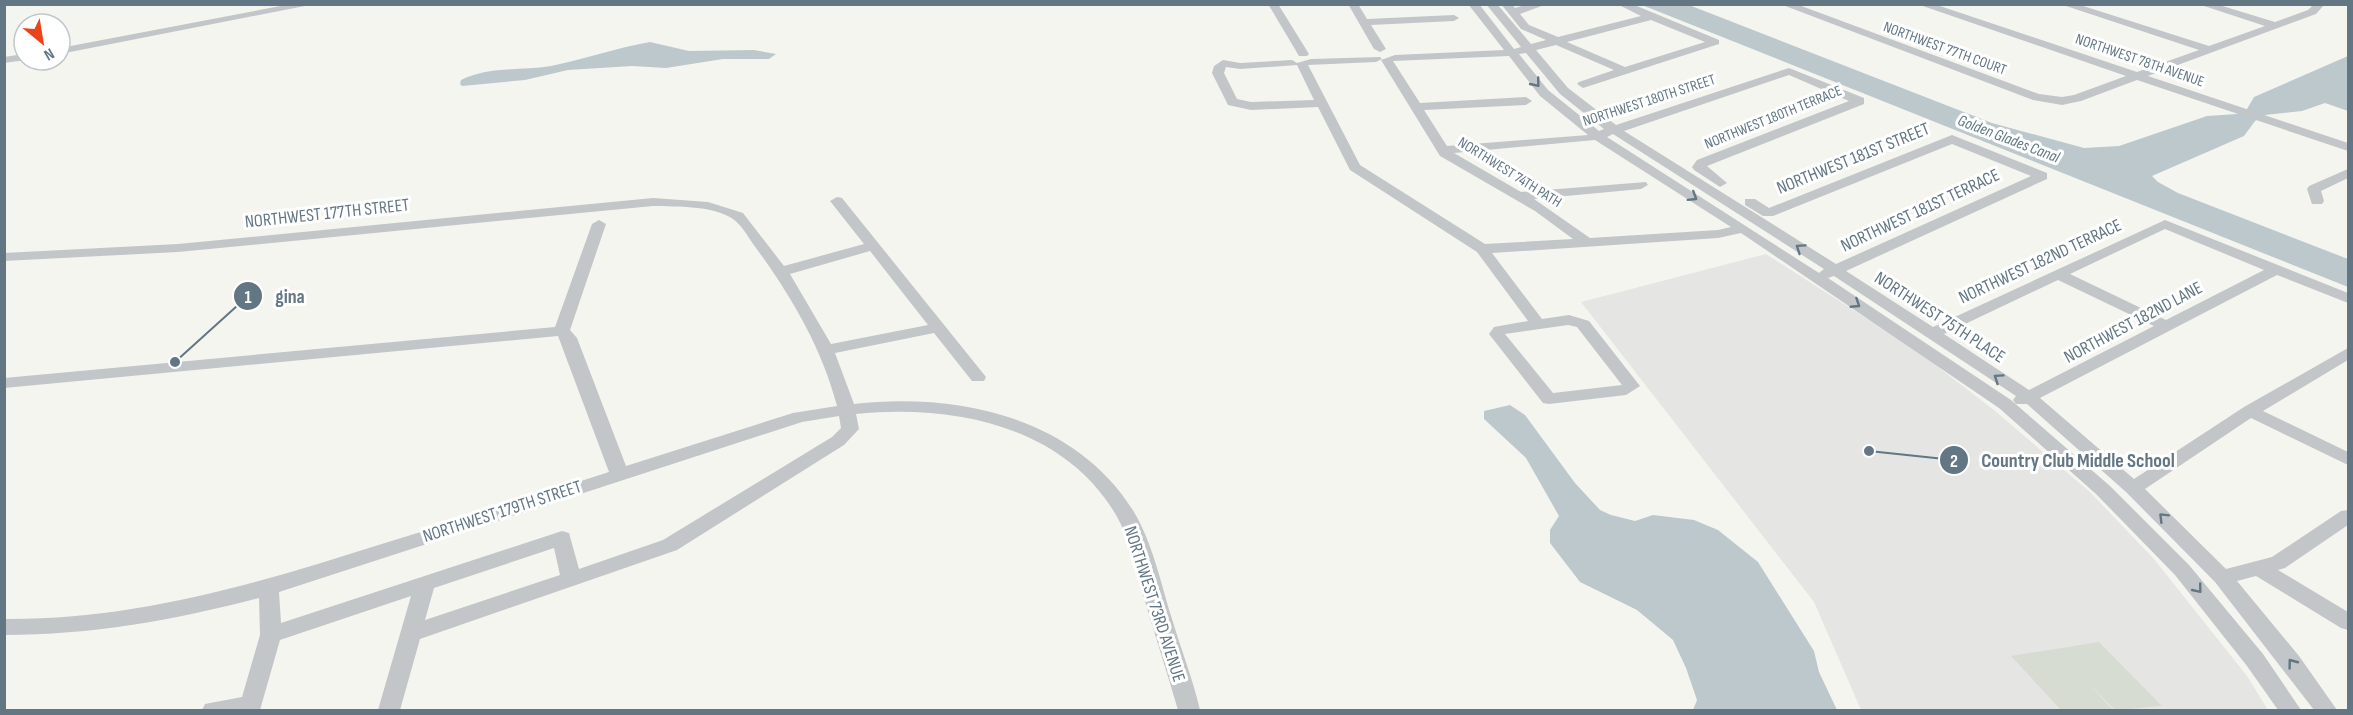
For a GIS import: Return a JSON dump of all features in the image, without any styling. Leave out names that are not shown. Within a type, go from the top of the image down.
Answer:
[{"type":"street","points":[[72,49],[310,4]]},
{"type":"street","points":[[1274,4],[1355,167],[1482,249],[1538,324]]},
{"type":"street","name":"NORTHWEST 74TH PATH","points":[[1353,4],[1443,150],[1587,242]]},
{"type":"street","name":"NORTHWEST 75TH PLACE","points":[[1473,4],[1515,48],[1564,91],[1614,130],[1763,223],[2030,399],[2133,488],[2222,577],[2291,662],[2326,711]]},
{"type":"street","name":"NORTHWEST 75TH PLACE","points":[[1491,4],[1515,48],[1544,93],[1597,136],[1743,228],[2005,404],[2103,490],[2182,570],[2255,660],[2290,711]]},
{"type":"street","points":[[1510,8],[1542,4]]},
{"type":"street","points":[[1583,84],[1715,42],[1622,4]]},
{"type":"street","name":"NORTHWEST 77TH COURT","points":[[1785,4],[2037,97],[2062,101],[2077,98],[2136,76]]},
{"type":"street","name":"NORTHWEST 78TH AVENUE","points":[[1922,4],[2349,147]]},
{"type":"street","points":[[2065,4],[2208,49]]},
{"type":"street","points":[[2203,4],[2274,25]]},
{"type":"street","points":[[2136,76],[2312,12],[2320,4]]},
{"type":"street","points":[[1510,8],[1525,27],[1623,70]]},
{"type":"street","points":[[1322,103],[1240,105],[1232,102],[1228,96],[1218,68],[1223,63],[1240,66],[1301,59],[1515,48],[1558,42],[1652,16]]},
{"type":"street","points":[[1364,22],[1454,18]]},
{"type":"street","name":"NORTHWEST 180TH STREET","points":[[1443,150],[1587,140],[1789,72],[1860,100]]},
{"type":"street","name":"NORTHWEST 180TH TERRACE","points":[[1768,213],[1701,172],[1699,167],[1702,163],[1860,100]]},
{"type":"street","points":[[1417,106],[1526,101]]},
{"type":"street","name":"NORTHWEST 181ST STREET","points":[[1768,213],[1953,139],[2042,176]]},
{"type":"street","points":[[2317,201],[2314,189],[2349,173]]},
{"type":"street","name":"NORTHWEST 181ST TERRACE","points":[[1814,277],[1835,272],[2042,176]]},
{"type":"street","points":[[1518,196],[1641,185]]},
{"type":"street","points":[[837,201],[978,377]]},
{"type":"street","name":"NORTHWEST 177TH STREET","points":[[4,256],[178,248],[653,202],[689,203],[739,216],[781,272],[826,350],[847,409]]},
{"type":"street","points":[[562,331],[599,224]]},
{"type":"street","name":"NORTHWEST 182ND TERRACE","points":[[1932,334],[2165,224],[2277,269]]},
{"type":"street","points":[[1482,249],[1718,234],[1743,228]]},
{"type":"street","points":[[781,272],[873,246]]},
{"type":"street","points":[[2277,269],[2349,298]]},
{"type":"street","name":"NORTHWEST 182ND LANE","points":[[2005,404],[2030,399],[2277,269]]},
{"type":"street","points":[[2057,274],[2168,326]]},
{"type":"street","points":[[1569,320],[1583,324],[1633,384],[1626,390],[1556,400],[1544,396],[1497,334],[1500,330],[1538,324],[1569,320]]},
{"type":"street","points":[[826,350],[939,327]]},
{"type":"street","points":[[4,383],[562,331]]},
{"type":"street","points":[[562,331],[569,338],[619,473]]},
{"type":"street","points":[[2133,488],[2250,411],[2349,353]]},
{"type":"street","name":"NORTHWEST 179TH STREET","points":[[4,627],[40,628],[116,623],[191,609],[269,588],[619,473],[799,417],[847,409],[913,405],[963,411],[1000,421]]},
{"type":"street","points":[[412,633],[670,545],[828,447],[850,429],[847,409]]},
{"type":"street","points":[[2250,411],[2349,459]]},
{"type":"street","name":"NORTHWEST 73RD AVENUE","points":[[1000,421],[1033,432],[1063,448],[1086,465],[1113,496],[1126,516],[1143,560],[1189,711]]},
{"type":"street","points":[[2222,577],[2278,563],[2345,523]]},
{"type":"street","points":[[271,635],[562,538],[571,579]]},
{"type":"street","points":[[2260,569],[2349,622]]},
{"type":"street","points":[[389,711],[425,583]]},
{"type":"street","points":[[213,711],[250,707],[271,635],[269,588]]},
{"type":"shaded area","points":[[1766,254],[1916,350],[1994,410],[2090,492],[2154,559],[2247,676],[2268,710],[1861,710],[1814,602],[1581,302]]},
{"type":"shaded area","points":[[2099,642],[2162,706],[2115,710],[2085,680],[2113,710],[2061,710],[2011,656]]},
{"type":"water","name":"Golden Glades Canal","points":[[1642,5],[1689,5],[1992,123],[2084,148],[2119,146],[2207,116],[2237,114],[2247,109],[2254,97],[2348,56],[2348,111],[2325,103],[2302,111],[2265,115],[2255,121],[2244,136],[2152,176],[2178,193],[2348,259],[2348,287]]},
{"type":"water","points":[[650,42],[689,51],[754,50],[776,54],[769,59],[723,59],[666,68],[632,66],[568,70],[525,80],[462,86],[460,84],[461,80],[483,73],[551,66]]},
{"type":"water","points":[[1510,405],[1525,415],[1575,483],[1600,510],[1635,521],[1653,515],[1694,520],[1718,530],[1758,562],[1814,651],[1819,672],[1837,710],[1693,710],[1697,700],[1673,640],[1637,610],[1580,582],[1550,543],[1550,530],[1559,516],[1526,458],[1484,419],[1484,411]]},
{"type":"place","name":"gina","points":[[175,362]]},
{"type":"place","name":"Country Club Middle School","points":[[1869,451]]}]
